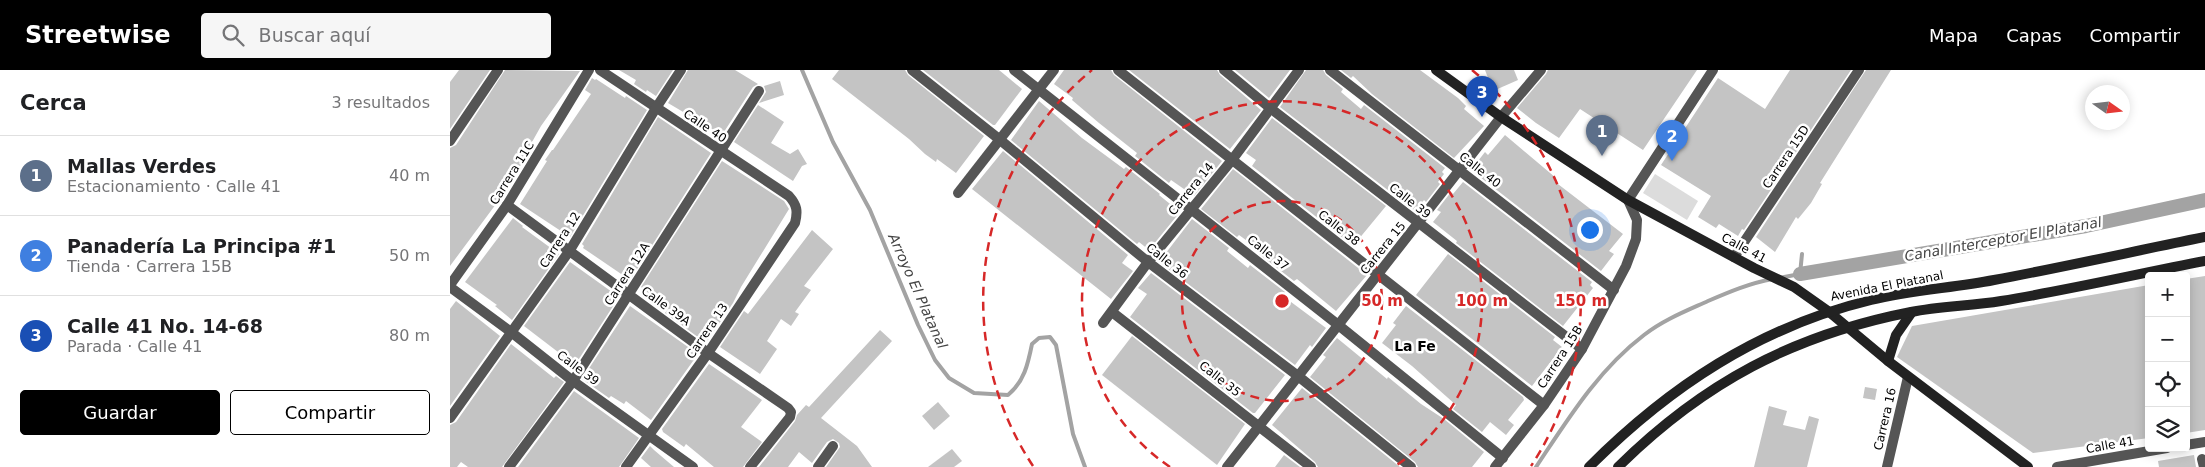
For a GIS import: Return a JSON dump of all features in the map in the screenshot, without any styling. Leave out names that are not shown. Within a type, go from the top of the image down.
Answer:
[{"type":"main road","name":"Calle 41","points":[[1436,70],[1500,117],[1628,200],[1754,268],[1794,287],[1848,326],[1908,377],[2028,467]]},
{"type":"main road","name":"Avenida El Platanal","points":[[1589,467],[1659,402],[1689,381],[1762,338],[1828,311],[1873,299],[1992,281],[2205,237]]},
{"type":"main road","points":[[1618,467],[1674,416],[1748,368],[1787,349],[1848,326],[1912,312],[2001,301],[2205,261]]},
{"type":"main road","points":[[1888,361],[1896,335],[1912,312]]},
{"type":"street","points":[[450,141],[498,70]]},
{"type":"street","name":"Carrera 11C","points":[[450,286],[507,205],[590,70]]},
{"type":"street","name":"Calle 40","points":[[600,70],[789,196],[796,204]]},
{"type":"street","name":"Carrera 12","points":[[450,418],[570,250],[656,108],[682,70]]},
{"type":"street","name":"Calle 36","points":[[912,70],[999,138],[1148,262],[1298,376],[1411,467]]},
{"type":"street","name":"Calle 37","points":[[1014,70],[1338,324],[1503,458]]},
{"type":"street","points":[[958,193],[999,138],[1054,70]]},
{"type":"street","name":"Calle 38","points":[[1118,70],[1544,405]]},
{"type":"street","name":"Calle 39","points":[[1224,70],[1270,108],[1582,349]]},
{"type":"street","name":"Carrera 14","points":[[1103,323],[1148,262],[1232,160],[1299,70]]},
{"type":"street","name":"Calle 40","points":[[1330,70],[1614,290]]},
{"type":"street","name":"Carrera 15","points":[[1227,467],[1500,117],[1541,70]]},
{"type":"street","points":[[1628,200],[1713,70]]},
{"type":"street","name":"Carrera 15D","points":[[1734,257],[1859,70]]},
{"type":"street","name":"Carrera 12A","points":[[509,467],[573,381],[759,91]]},
{"type":"street","name":"Carrera 15B","points":[[1496,467],[1544,405],[1582,349],[1626,266],[1636,239],[1637,220],[1628,200]]},
{"type":"street","name":"Carrera 13","points":[[626,467],[708,353],[795,223],[796,204]]},
{"type":"street","name":"Calle 39A","points":[[507,205],[708,353],[788,408],[791,412],[790,417],[750,467]]},
{"type":"street","name":"Calle 39","points":[[450,286],[573,381],[693,467]]},
{"type":"street","name":"Calle 35","points":[[1112,312],[1311,467]]},
{"type":"street","name":"Carrera 16","points":[[1887,467],[1908,377]]},
{"type":"street","points":[[2190,444],[2205,442]]},
{"type":"street","points":[[818,467],[833,446]]},
{"type":"street","name":"Calle 41","points":[[2057,467],[2145,452]]},
{"type":"shaded area","points":[[1655,174],[1698,201],[1687,220],[1643,193]]},
{"type":"building","points":[[459,70],[490,70],[450,129],[450,82]]},
{"type":"building","points":[[505,70],[580,71],[541,126],[527,151],[529,152],[496,204],[450,266],[450,148],[456,145]]},
{"type":"building","points":[[619,70],[673,70],[656,96],[634,84],[636,80]]},
{"type":"building","points":[[688,70],[735,70],[758,84],[753,87],[722,135],[668,103]]},
{"type":"building","points":[[839,70],[905,70],[908,75],[984,136],[956,173],[937,159],[936,162],[925,154],[909,139],[832,79]]},
{"type":"building","points":[[923,70],[999,70],[1022,89],[995,125],[993,125]]},
{"type":"building","points":[[1064,70],[1111,70],[1114,75],[1222,161],[1194,196],[1171,180],[1169,183],[1135,156],[1137,153],[1054,84]]},
{"type":"building","points":[[1129,70],[1217,70],[1220,75],[1261,110],[1230,149]]},
{"type":"building","points":[[1235,70],[1290,70],[1269,98]]},
{"type":"building","points":[[1306,70],[1323,70],[1326,75],[1343,89],[1341,92],[1361,109],[1364,105],[1445,168],[1442,172],[1444,174],[1438,182],[1440,184],[1426,202],[1424,200],[1415,211],[1280,107]]},
{"type":"building","points":[[1341,70],[1420,70],[1458,98],[1466,106],[1464,109],[1484,126],[1454,158],[1372,94],[1353,76],[1351,78]]},
{"type":"building","points":[[1485,70],[1514,70],[1518,80],[1493,91]]},
{"type":"building","points":[[1548,70],[1697,70],[1643,150],[1580,109],[1559,138],[1517,108]]},
{"type":"building","points":[[1790,70],[1851,70],[1744,230],[1742,229],[1738,236],[1719,224],[1716,228],[1698,217],[1711,196],[1661,165],[1718,78],[1765,109]]},
{"type":"building","points":[[1866,70],[1891,70],[1820,183],[1822,184],[1811,203],[1798,219],[1796,217],[1775,252],[1756,237]]},
{"type":"building","points":[[592,78],[625,98],[626,96],[647,110],[570,237],[520,204],[547,161],[545,160],[591,94],[585,90]]},
{"type":"building","points":[[780,81],[784,95],[759,103],[766,92],[764,86]]},
{"type":"building","points":[[1039,101],[1082,138],[1124,169],[1126,167],[1180,212],[1149,250],[1139,242],[1137,244],[1011,140]]},
{"type":"building","points":[[758,105],[784,122],[771,143],[790,154],[798,149],[807,164],[802,166],[793,181],[734,142]]},
{"type":"building","points":[[658,117],[711,153],[630,280],[583,248],[582,244]]},
{"type":"building","points":[[1272,118],[1386,206],[1353,246],[1252,166],[1256,160],[1246,153]]},
{"type":"building","points":[[1505,135],[1556,178],[1554,181],[1623,234],[1609,251],[1614,254],[1601,271],[1471,170],[1485,152],[1488,155]]},
{"type":"building","points":[[1003,151],[1128,255],[1122,263],[1133,271],[1111,299],[972,189]]},
{"type":"building","points":[[722,161],[784,201],[789,209],[733,303],[706,343],[665,313],[668,309],[641,287]]},
{"type":"building","points":[[1233,169],[1367,275],[1336,311],[1297,279],[1294,281],[1259,254],[1261,251],[1239,235],[1237,237],[1201,209]]},
{"type":"building","points":[[1463,182],[1592,282],[1590,285],[1593,288],[1563,326],[1456,243],[1457,241],[1433,222],[1441,212],[1437,210],[1451,192],[1453,194]]},
{"type":"building","points":[[513,218],[522,227],[559,254],[512,320],[495,306],[497,305],[465,282]]},
{"type":"building","points":[[1192,219],[1229,248],[1227,251],[1248,268],[1250,265],[1285,292],[1283,296],[1326,328],[1295,365],[1159,262]]},
{"type":"building","points":[[812,230],[833,249],[804,286],[811,290],[795,312],[799,314],[791,326],[781,319],[767,341],[777,349],[760,374],[720,347],[744,311],[748,314]]},
{"type":"building","points":[[1448,254],[1555,337],[1553,340],[1562,347],[1532,386],[1416,295]]},
{"type":"building","points":[[570,262],[619,297],[575,365],[524,326]]},
{"type":"building","points":[[1151,273],[1285,375],[1255,413],[1130,317],[1147,294],[1138,288]]},
{"type":"building","points":[[2205,276],[2205,430],[2190,432],[2190,317],[2190,278]]},
{"type":"building","points":[[2145,286],[2145,439],[2033,453],[1897,357],[1912,326]]},
{"type":"building","points":[[456,301],[500,336],[450,406],[450,309]]},
{"type":"building","points":[[630,306],[698,354],[651,420],[626,401],[624,404],[611,396],[609,398],[582,379]]},
{"type":"building","points":[[1406,306],[1523,397],[1524,400],[1508,420],[1514,425],[1506,435],[1490,422],[1482,432],[1453,409],[1456,405],[1412,366],[1382,343],[1396,325],[1393,323]]},
{"type":"building","points":[[880,330],[892,341],[821,418],[857,446],[872,467],[826,467],[840,447],[839,443],[833,439],[827,442],[812,463],[799,452],[788,467],[759,467],[795,421],[797,415],[806,405],[809,407]]},
{"type":"building","points":[[1132,336],[1245,424],[1217,465],[1102,375]]},
{"type":"building","points":[[1337,338],[1387,379],[1388,377],[1421,404],[1444,419],[1484,452],[1472,467],[1418,467],[1415,462],[1310,377],[1326,357],[1323,355]]},
{"type":"building","points":[[511,344],[554,378],[556,376],[564,382],[502,467],[468,467],[461,462],[457,467],[450,467],[450,425],[456,422]]},
{"type":"building","points":[[709,364],[762,400],[741,427],[762,442],[743,467],[714,467],[686,444],[684,447],[663,432],[662,429]]},
{"type":"building","points":[[1865,387],[1877,389],[1875,400],[1863,398]]},
{"type":"building","points":[[1302,388],[1400,467],[1318,467],[1315,462],[1272,425]]},
{"type":"building","points":[[574,391],[639,438],[619,467],[518,467]]},
{"type":"building","points":[[938,402],[950,416],[934,430],[922,416]]},
{"type":"building","points":[[1769,406],[1787,411],[1783,425],[1805,430],[1809,416],[1819,419],[1807,467],[1754,467]]},
{"type":"building","points":[[650,446],[674,467],[651,467],[641,458]]},
{"type":"building","points":[[952,449],[962,461],[954,467],[928,467]]},
{"type":"building","points":[[1284,455],[1300,467],[1275,467]]},
{"type":"building","points":[[2194,455],[2196,467],[2159,467],[2158,461]]},
{"type":"waterway","name":"Arroyo El Platanal","points":[[802,70],[833,142],[870,210],[918,325],[935,360],[949,378],[974,393],[1008,395],[1022,378],[1032,344],[1039,338],[1050,337],[1056,345],[1073,434],[1085,467]]},
{"type":"waterway","name":"Canal Interceptor El Platanal","points":[[1800,274],[2086,226],[2205,200]]},
{"type":"waterway","name":"Canal Interceptor El Platanal","points":[[1779,278],[1800,274],[1802,254]]},
{"type":"waterway","points":[[1536,467],[1572,413],[1598,379],[1627,349],[1644,335],[1667,320],[1708,301],[1748,285],[1773,279]]},
{"type":"place","name":"Calle 41 No. 14-68","points":[[1482,117]]},
{"type":"place","name":"Mallas Verdes","points":[[1602,156]]},
{"type":"place","name":"Panadería La Principa #1","points":[[1672,161]]},
{"type":"district","name":"La Fe","points":[[1415,346]]}]
